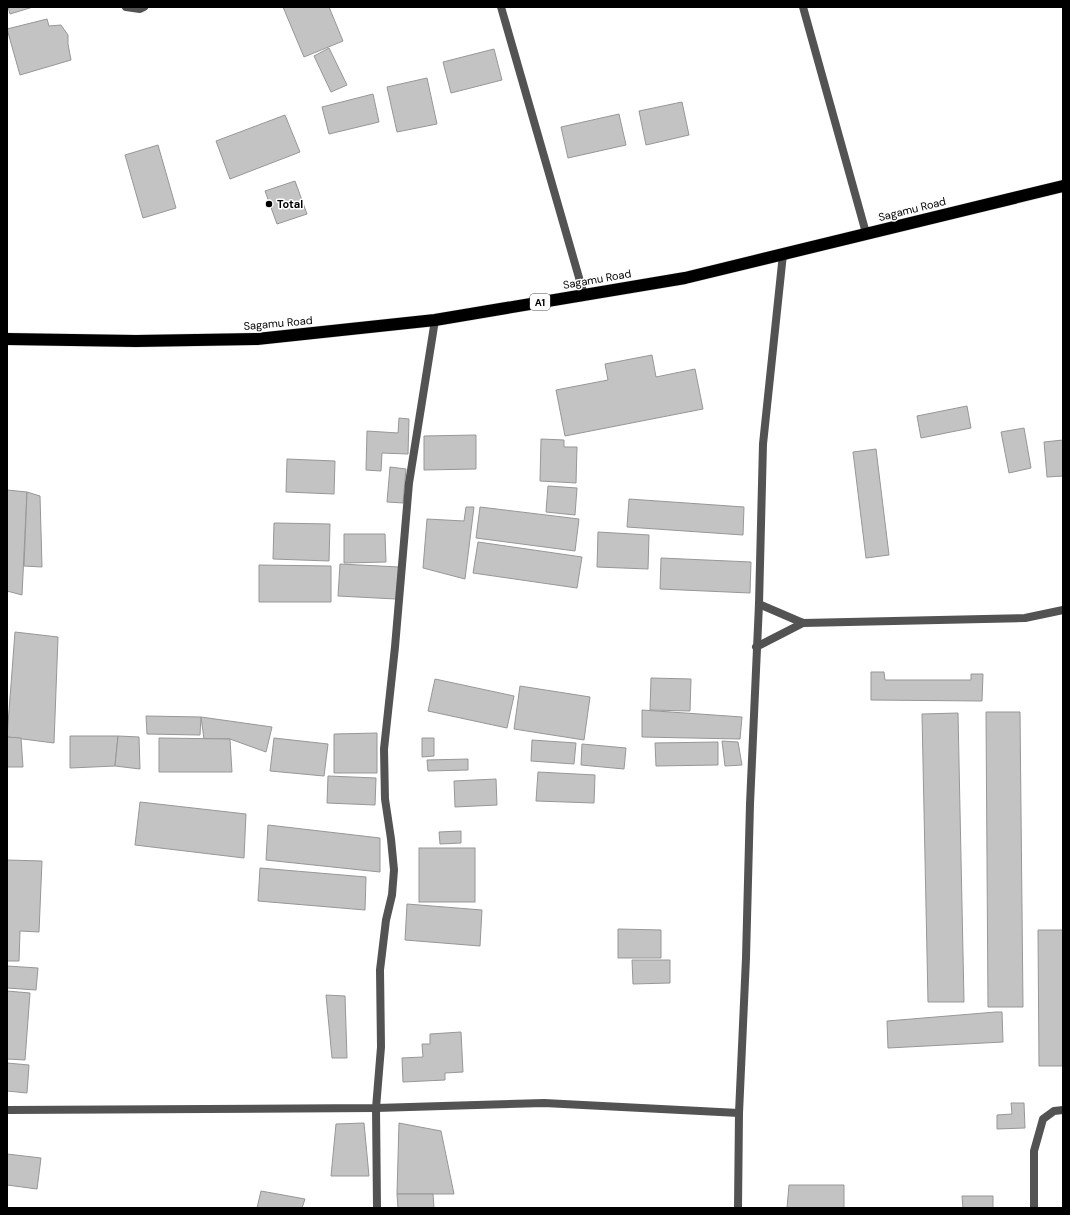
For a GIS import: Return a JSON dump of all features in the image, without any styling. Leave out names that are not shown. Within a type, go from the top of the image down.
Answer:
[{"type":"highway","name":"Sagamu Road","points":[[7,339],[136,341],[257,339],[435,320],[685,278],[1063,186]]},
{"type":"street","points":[[126,7],[140,9],[144,7]]},
{"type":"street","points":[[501,7],[584,295]]},
{"type":"street","points":[[803,7],[866,233]]},
{"type":"street","points":[[738,1208],[739,1113],[746,958],[756,648],[759,604],[763,444],[783,254]]},
{"type":"street","points":[[377,1208],[376,1108],[381,1047],[380,970],[386,920],[392,895],[394,870],[392,839],[385,800],[384,748],[395,647],[409,483],[435,320]]},
{"type":"street","points":[[759,604],[803,623],[1025,618],[1063,610]]},
{"type":"street","points":[[756,648],[803,623]]},
{"type":"street","points":[[7,1110],[376,1108],[544,1103],[739,1113]]},
{"type":"street","points":[[1034,1208],[1034,1151],[1043,1119],[1054,1111],[1063,1110]]},
{"type":"building","points":[[8,7],[33,7],[10,14]]},
{"type":"building","points":[[283,7],[329,7],[343,41],[304,57]]},
{"type":"building","points":[[47,19],[49,26],[61,25],[68,35],[71,60],[20,75],[7,29]]},
{"type":"building","points":[[329,48],[347,85],[331,92],[314,56]]},
{"type":"building","points":[[494,49],[502,80],[451,93],[443,62]]},
{"type":"building","points":[[427,78],[437,124],[397,132],[387,87]]},
{"type":"building","points":[[373,94],[379,122],[329,134],[322,107]]},
{"type":"building","points":[[682,102],[689,135],[646,145],[639,111]]},
{"type":"building","points":[[619,114],[626,145],[568,158],[561,127]]},
{"type":"building","points":[[285,115],[300,152],[230,179],[216,141]]},
{"type":"building","points":[[158,145],[176,208],[143,218],[125,155]]},
{"type":"building","points":[[295,181],[307,214],[277,224],[265,191]]},
{"type":"building","points":[[652,355],[656,377],[695,369],[703,409],[565,436],[556,390],[608,380],[605,364]]},
{"type":"building","points":[[967,406],[971,428],[921,438],[917,416]]},
{"type":"building","points":[[399,418],[409,419],[408,454],[382,453],[381,471],[366,470],[367,431],[398,433]]},
{"type":"building","points":[[1024,428],[1031,468],[1009,473],[1001,432]]},
{"type":"building","points":[[476,435],[476,469],[424,470],[424,436]]},
{"type":"building","points":[[541,439],[564,440],[564,447],[577,447],[576,483],[540,481]]},
{"type":"building","points":[[1063,440],[1063,476],[1047,477],[1044,442]]},
{"type":"building","points":[[876,449],[889,555],[866,558],[853,452]]},
{"type":"building","points":[[287,459],[335,461],[334,494],[286,492]]},
{"type":"building","points":[[390,467],[406,469],[403,503],[387,502]]},
{"type":"building","points":[[548,486],[577,488],[575,515],[546,512]]},
{"type":"building","points":[[7,490],[27,492],[22,595],[7,591]]},
{"type":"building","points":[[27,492],[40,496],[42,567],[24,566]]},
{"type":"building","points":[[629,499],[744,507],[743,535],[627,527]]},
{"type":"building","points":[[466,507],[474,507],[465,579],[423,568],[427,519],[464,521]]},
{"type":"building","points":[[480,507],[579,519],[575,551],[476,538]]},
{"type":"building","points":[[274,523],[330,524],[329,561],[273,559]]},
{"type":"building","points":[[598,532],[649,535],[648,569],[597,567]]},
{"type":"building","points":[[344,534],[385,534],[386,562],[344,563]]},
{"type":"building","points":[[478,542],[582,557],[577,588],[473,573]]},
{"type":"building","points":[[661,558],[751,562],[750,593],[660,589]]},
{"type":"building","points":[[340,564],[399,567],[396,599],[338,596]]},
{"type":"building","points":[[259,565],[331,566],[331,602],[259,602]]},
{"type":"building","points":[[15,632],[58,637],[54,743],[7,737]]},
{"type":"building","points":[[871,672],[884,672],[885,680],[971,680],[971,674],[983,674],[982,701],[871,700]]},
{"type":"building","points":[[651,678],[691,679],[690,711],[650,710]]},
{"type":"building","points":[[435,679],[514,696],[507,728],[428,711]]},
{"type":"building","points":[[520,686],[590,697],[584,740],[514,729]]},
{"type":"building","points":[[642,710],[742,717],[740,739],[642,737]]},
{"type":"building","points":[[986,712],[1020,712],[1023,1007],[988,1007]]},
{"type":"building","points":[[958,713],[964,1002],[928,1002],[922,714]]},
{"type":"building","points":[[146,716],[201,717],[200,735],[147,734]]},
{"type":"building","points":[[201,717],[272,727],[266,752],[230,739],[204,739]]},
{"type":"building","points":[[377,733],[377,773],[334,773],[334,734]]},
{"type":"building","points":[[70,736],[118,736],[115,766],[70,768]]},
{"type":"building","points":[[118,736],[139,737],[140,769],[115,766]]},
{"type":"building","points":[[7,737],[21,738],[23,767],[7,767]]},
{"type":"building","points":[[159,738],[230,739],[232,772],[159,772]]},
{"type":"building","points":[[274,738],[328,744],[324,776],[270,771]]},
{"type":"building","points":[[422,738],[434,738],[434,756],[422,757]]},
{"type":"building","points":[[532,740],[576,743],[574,764],[531,761]]},
{"type":"building","points":[[722,741],[738,742],[742,765],[725,766]]},
{"type":"building","points":[[718,742],[718,765],[656,766],[655,743]]},
{"type":"building","points":[[582,744],[626,748],[624,769],[581,765]]},
{"type":"building","points":[[468,759],[468,770],[428,771],[427,760]]},
{"type":"building","points":[[538,772],[595,775],[594,803],[536,801]]},
{"type":"building","points":[[328,776],[376,778],[375,805],[327,803]]},
{"type":"building","points":[[496,779],[497,805],[455,807],[454,781]]},
{"type":"building","points":[[140,802],[246,814],[244,858],[135,845]]},
{"type":"building","points":[[268,825],[380,838],[380,872],[266,860]]},
{"type":"building","points":[[461,831],[461,843],[440,844],[439,832]]},
{"type":"building","points":[[419,848],[475,848],[475,902],[419,902]]},
{"type":"building","points":[[7,860],[42,861],[39,932],[20,931],[19,961],[7,961]]},
{"type":"building","points":[[260,868],[366,877],[365,910],[258,901]]},
{"type":"building","points":[[407,904],[482,910],[480,946],[405,940]]},
{"type":"building","points":[[618,929],[661,930],[661,958],[618,958]]},
{"type":"building","points":[[1038,930],[1063,930],[1063,1066],[1039,1066]]},
{"type":"building","points":[[632,960],[670,960],[670,983],[633,984]]},
{"type":"building","points":[[7,966],[38,968],[36,990],[7,988]]},
{"type":"building","points":[[7,991],[30,993],[25,1060],[7,1059]]},
{"type":"building","points":[[326,995],[345,996],[347,1058],[332,1058]]},
{"type":"building","points":[[1002,1012],[1003,1042],[888,1048],[887,1021]]},
{"type":"building","points":[[461,1032],[463,1072],[445,1073],[445,1080],[403,1082],[402,1058],[423,1057],[422,1044],[430,1044],[430,1034]]},
{"type":"building","points":[[7,1063],[29,1065],[27,1093],[7,1091]]},
{"type":"building","points":[[1011,1103],[1024,1103],[1025,1128],[997,1129],[997,1115],[1012,1114]]},
{"type":"building","points":[[364,1123],[369,1176],[331,1176],[336,1124]]},
{"type":"building","points":[[399,1123],[441,1131],[454,1194],[397,1194]]},
{"type":"building","points":[[7,1154],[41,1158],[37,1189],[7,1185]]},
{"type":"building","points":[[789,1185],[844,1185],[844,1208],[787,1208]]},
{"type":"building","points":[[261,1191],[305,1199],[302,1208],[257,1208]]},
{"type":"building","points":[[397,1194],[433,1194],[434,1208],[398,1208]]},
{"type":"building","points":[[962,1196],[993,1196],[993,1208],[963,1208]]},
{"type":"place","name":"Total","points":[[269,204]]}]
